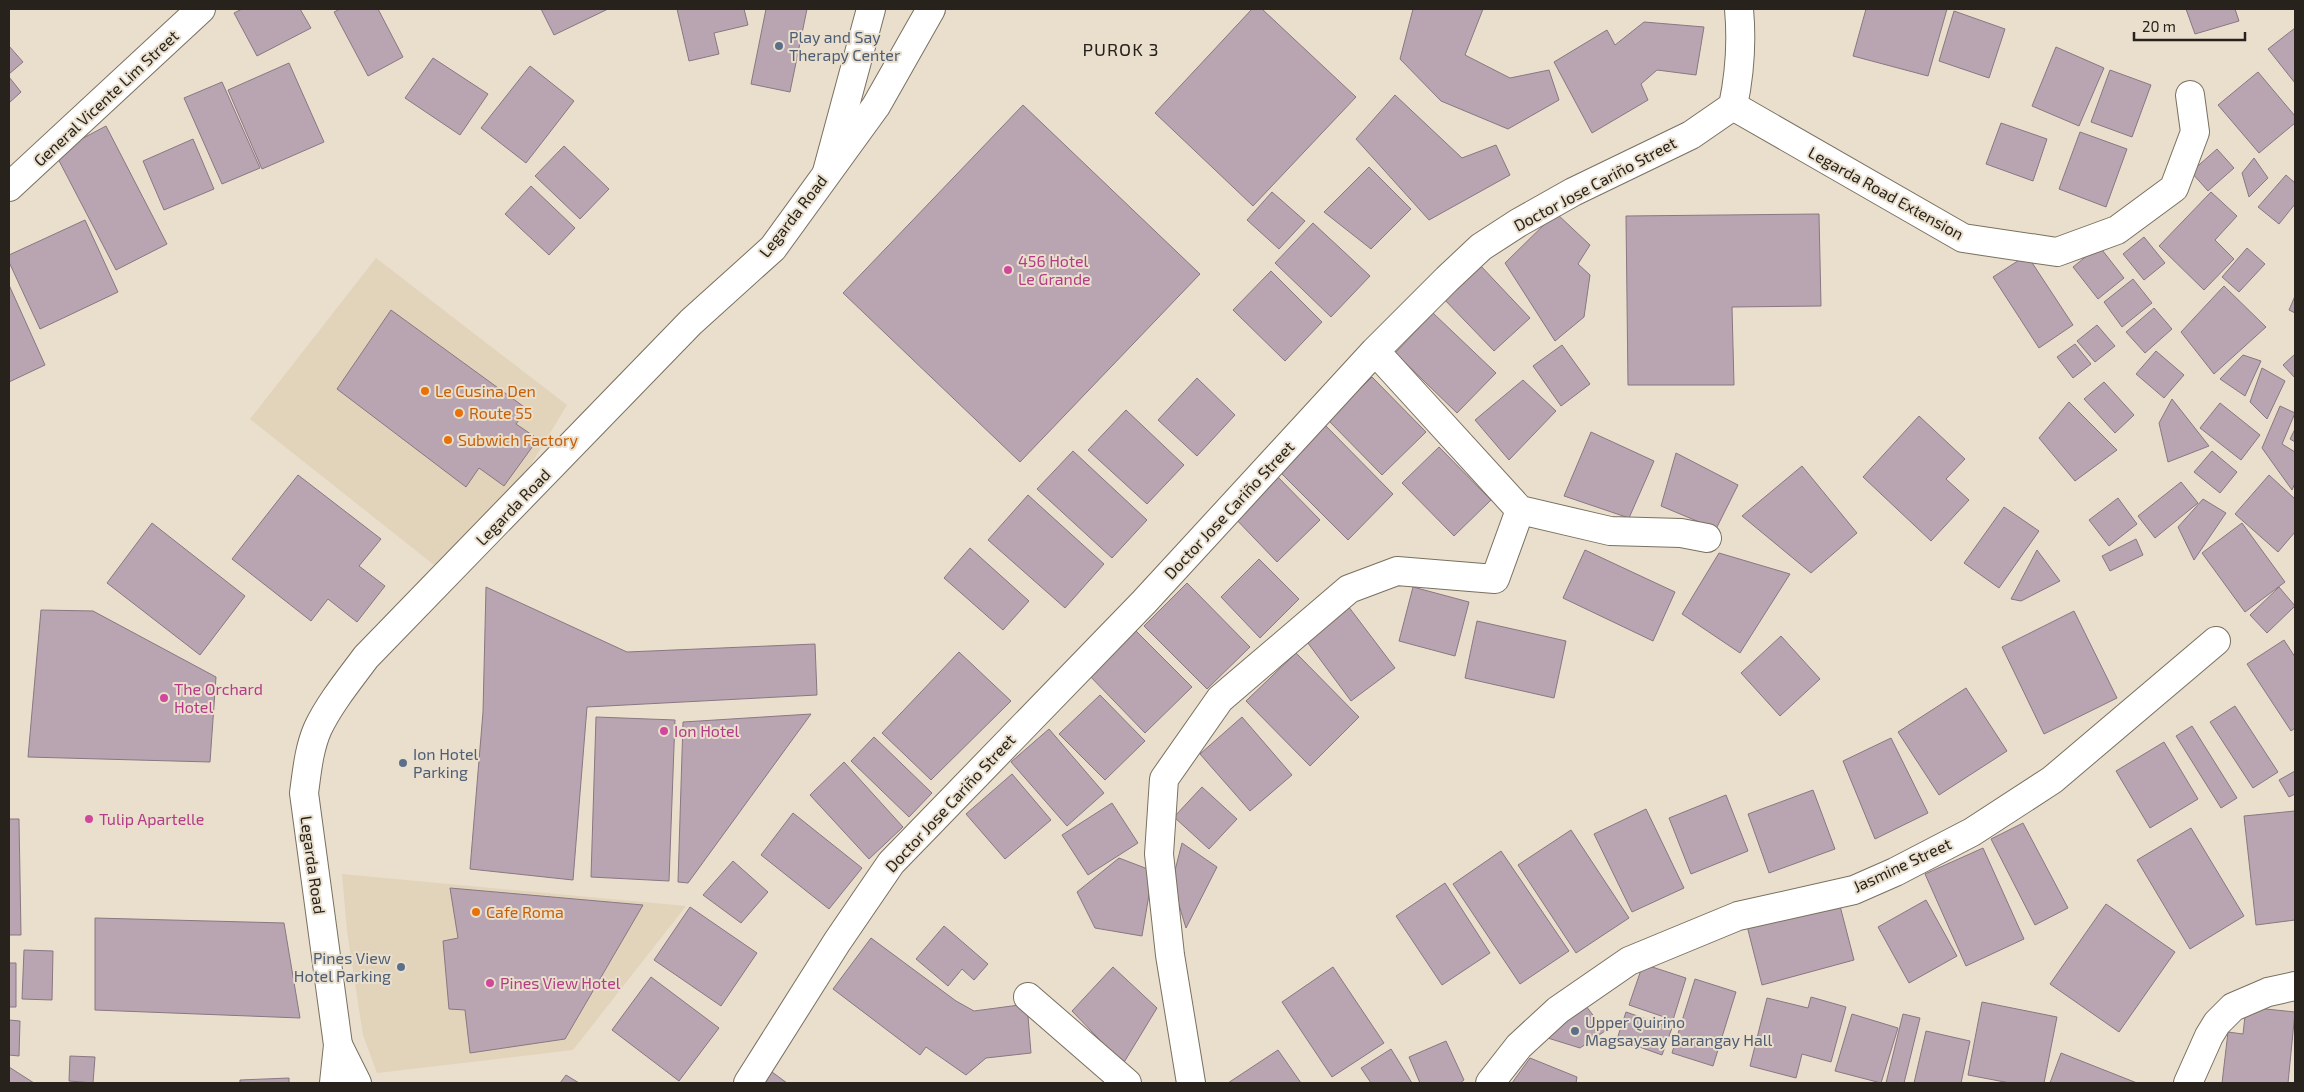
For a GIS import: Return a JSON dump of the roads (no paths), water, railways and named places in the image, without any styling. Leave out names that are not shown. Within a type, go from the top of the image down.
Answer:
[{"type":"street","name":"General Vicente Lim Street","points":[[9,187],[201,9]]},
{"type":"street","points":[[827,174],[871,9]]},
{"type":"street","name":"Legarda Road","points":[[334,1083],[338,1045],[304,792],[310,756],[318,729],[331,705],[366,657],[691,322],[773,248],[893,78],[931,9]]},
{"type":"street","points":[[1733,106],[1738,82],[1742,35],[1739,9]]},
{"type":"street","name":"Legarda Road Extension","points":[[1733,106],[1963,238],[2057,252],[2117,230],[2174,188],[2195,132],[2190,95]]},
{"type":"street","name":"Doctor Jose Cariño Street","points":[[748,1083],[837,942],[891,863],[948,802],[1144,602],[1375,351],[1481,247],[1574,192],[1690,135],[1733,106]]},
{"type":"street","points":[[1375,351],[1520,510],[1610,531],[1682,534],[1707,538]]},
{"type":"street","points":[[1191,1083],[1170,955],[1159,854],[1164,779],[1220,699],[1349,589],[1398,571],[1495,580],[1520,510]]},
{"type":"street","name":"Jasmine Street","points":[[1490,1083],[1519,1046],[1558,1010],[1629,961],[1738,916],[1854,890],[1895,872],[1972,832],[2052,780],[2216,640]]},
{"type":"street","points":[[2188,1083],[2213,1030],[2233,1007],[2268,992],[2295,986]]},
{"type":"street","points":[[1028,997],[1127,1083]]},
{"type":"street","points":[[338,1045],[357,1083]]},
{"type":"place","name":"Play and Say Therapy Center","points":[[779,46]]},
{"type":"place","name":"456 Hotel Le Grande","points":[[1008,270]]},
{"type":"place","name":"Le Cusina Den","points":[[425,391]]},
{"type":"place","name":"Route 55","points":[[459,413]]},
{"type":"place","name":"Subwich Factory","points":[[448,440]]},
{"type":"place","name":"The Orchard Hotel","points":[[164,698]]},
{"type":"place","name":"Ion Hotel","points":[[664,731]]},
{"type":"place","name":"Ion Hotel Parking","points":[[403,763]]},
{"type":"place","name":"Tulip Apartelle","points":[[89,819]]},
{"type":"place","name":"Cafe Roma","points":[[476,912]]},
{"type":"place","name":"Pines View Hotel Parking","points":[[401,967]]},
{"type":"place","name":"Pines View Hotel","points":[[490,983]]},
{"type":"place","name":"Upper Quirino Magsaysay Barangay Hall","points":[[1575,1031]]},
{"type":"district","name":"PUROK 3","points":[[1121,50]]}]
